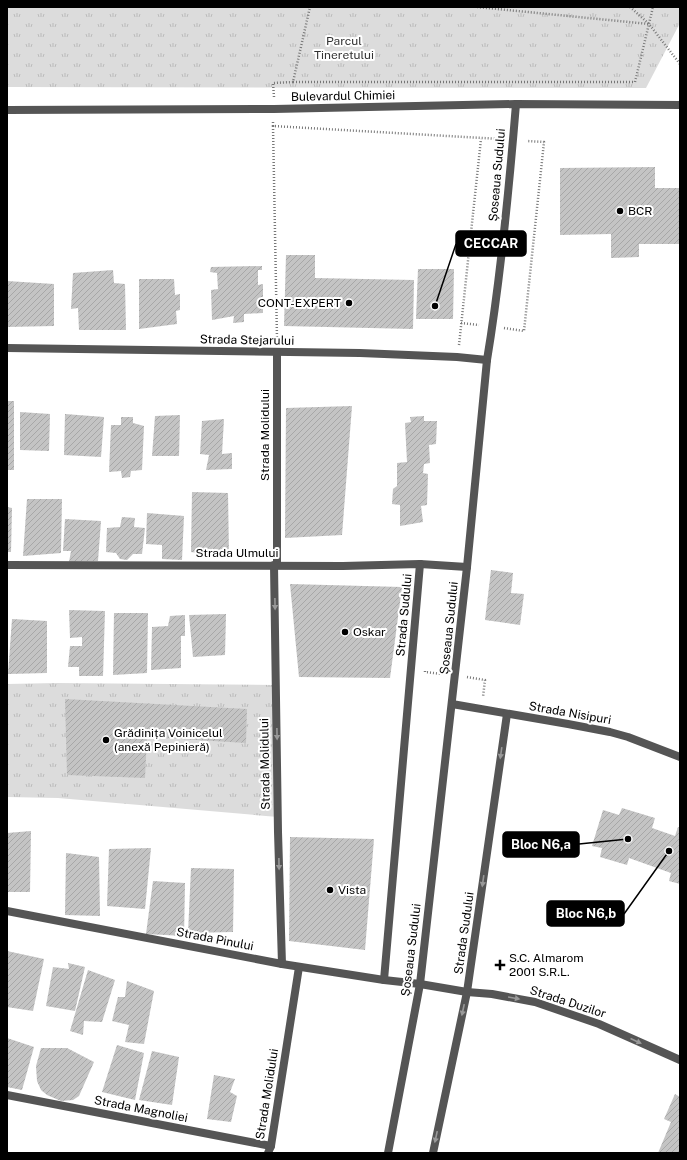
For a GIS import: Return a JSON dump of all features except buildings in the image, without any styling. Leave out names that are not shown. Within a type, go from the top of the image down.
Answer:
[{"type":"street","name":"Bulevardul Chimiei","points":[[7,110],[274,109],[516,104],[680,105]]},
{"type":"street","name":"Șoseaua Sudului","points":[[388,1153],[420,984],[467,566],[486,360],[492,327],[503,242],[516,104]]},
{"type":"street","name":"Strada Stejarului","points":[[7,348],[360,353],[457,357],[486,360]]},
{"type":"street","name":"Strada Molidului","points":[[277,352],[276,565],[278,832],[282,964]]},
{"type":"street","name":"Strada Ulmului","points":[[7,565],[343,566],[420,564],[467,566]]},
{"type":"street","name":"Strada Sudului","points":[[384,980],[420,564]]},
{"type":"street","name":"Strada Nisipuri","points":[[452,704],[610,732],[628,737],[680,757]]},
{"type":"street","name":"Strada Sudului","points":[[433,1153],[467,992],[507,714]]},
{"type":"street","name":"Strada Pinului","points":[[7,911],[282,964],[384,980],[420,984]]},
{"type":"street","name":"Strada Molidului","points":[[269,1149],[299,967]]},
{"type":"street","name":"Strada Duzilor","points":[[420,984],[467,992],[492,994],[535,1002],[599,1024],[680,1060]]},
{"type":"street","name":"Strada Magnoliei","points":[[7,1096],[269,1149]]},
{"type":"path","points":[[293,82],[310,7]]},
{"type":"path","points":[[477,7],[649,24]]},
{"type":"path","points":[[630,7],[649,24],[680,64]]},
{"type":"path","points":[[277,352],[273,83],[635,82],[654,7]]},
{"type":"path","points":[[273,126],[544,142],[524,331]]},
{"type":"path","points":[[457,357],[481,139]]},
{"type":"green space","name":"Parcul Tineretului","points":[[7,7],[680,7],[680,23],[646,88],[7,87]]},
{"type":"green space","points":[[7,684],[276,685],[278,817],[58,798],[7,797]]},
{"type":"place","name":"BCR","points":[[620,211]]},
{"type":"place","name":"CONT-EXPERT","points":[[349,303]]},
{"type":"place","name":"CECCAR","points":[[435,306]]},
{"type":"place","name":"Oskar","points":[[345,632]]},
{"type":"place","name":"Grădinița Voinicelul (anexă Pepinieră)","points":[[106,740]]},
{"type":"place","name":"Bloc N6,a","points":[[628,839]]},
{"type":"place","name":"Bloc N6,b","points":[[669,851]]},
{"type":"place","name":"Vista","points":[[330,890]]},
{"type":"place","name":"S.C. Almarom 2001 S.R.L.","points":[[500,965]]}]
